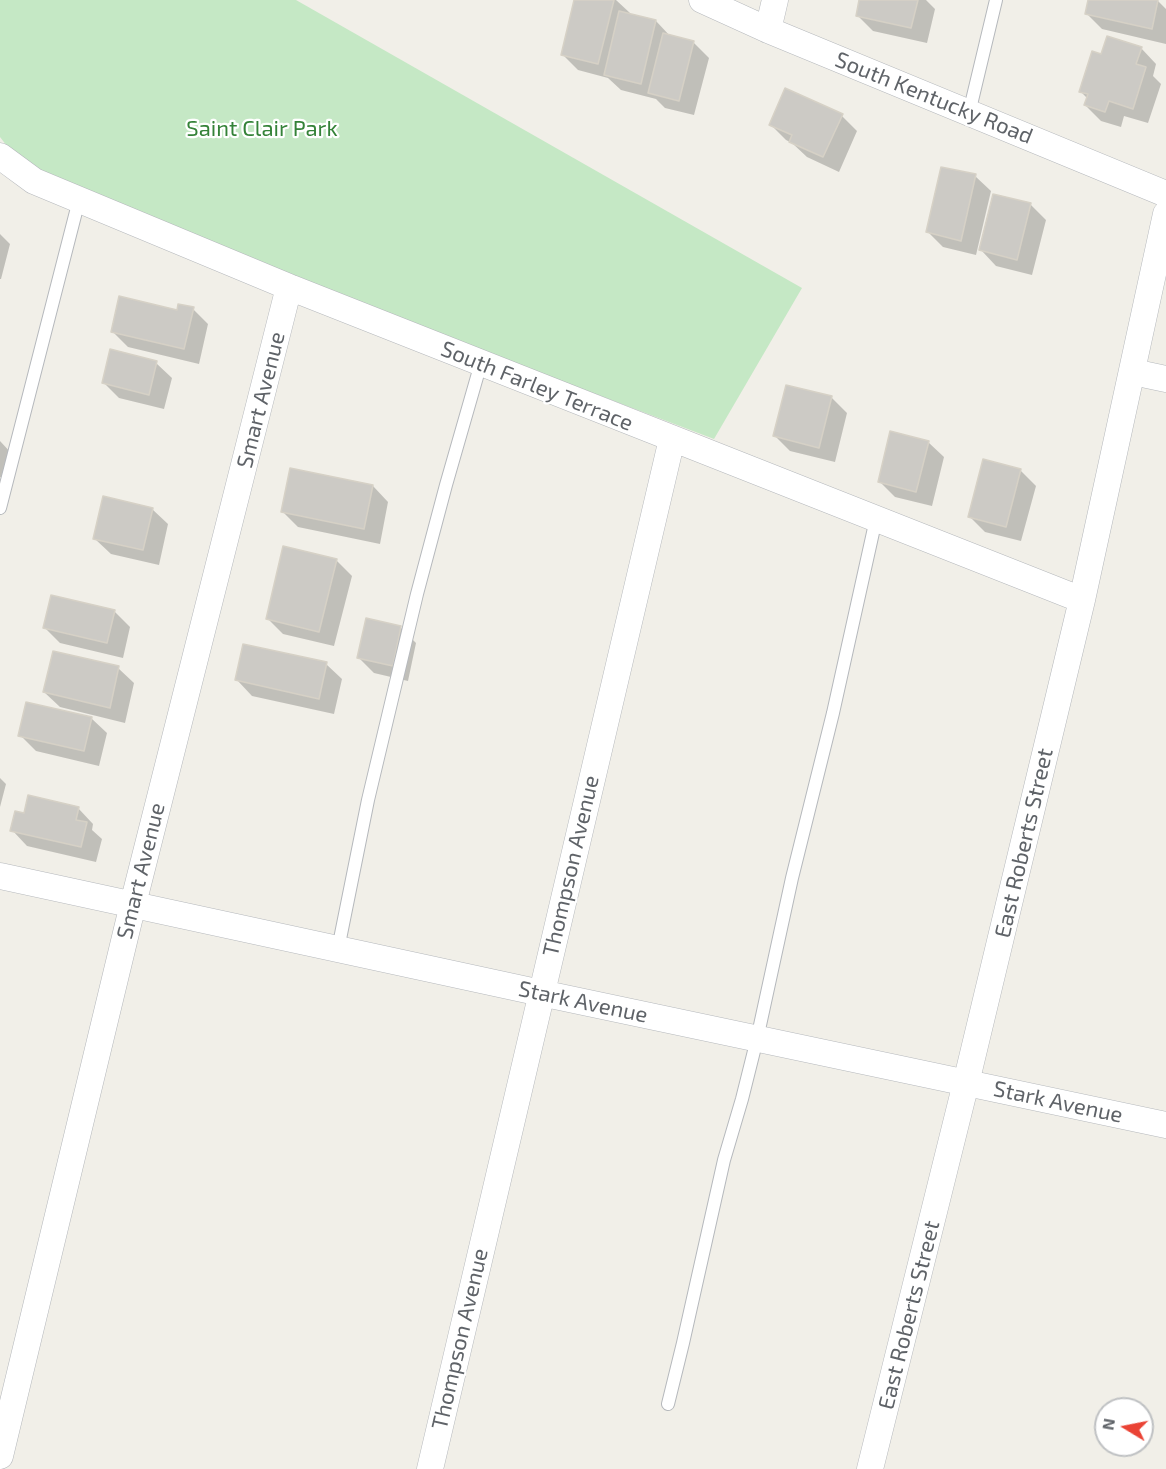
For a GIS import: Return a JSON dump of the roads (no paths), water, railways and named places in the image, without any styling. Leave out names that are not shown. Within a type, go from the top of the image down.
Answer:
[{"type":"street","name":"South Kentucky Road","points":[[702,0],[768,30],[1166,194]]},
{"type":"street","points":[[768,30],[775,0]]},
{"type":"street","name":"South Farley Terrace","points":[[0,156],[34,181],[289,287],[1082,600]]},
{"type":"street","name":"East Roberts Street","points":[[870,1469],[1082,600],[1166,214]]},
{"type":"street","name":"Smart Avenue","points":[[0,1456],[133,904],[289,287]]},
{"type":"street","points":[[1133,372],[1166,379]]},
{"type":"street","name":"Thompson Avenue","points":[[430,1469],[672,439]]},
{"type":"street","name":"Stark Avenue","points":[[0,876],[1166,1125]]},
{"type":"lane","points":[[969,113],[996,0]]},
{"type":"lane","points":[[0,508],[79,200]]},
{"type":"lane","points":[[338,949],[368,800],[417,594],[481,363]]},
{"type":"lane","points":[[668,1404],[724,1160],[757,1039],[876,519]]},
{"type":"park label","name":"Saint Clair Park","points":[[262,129]]}]
